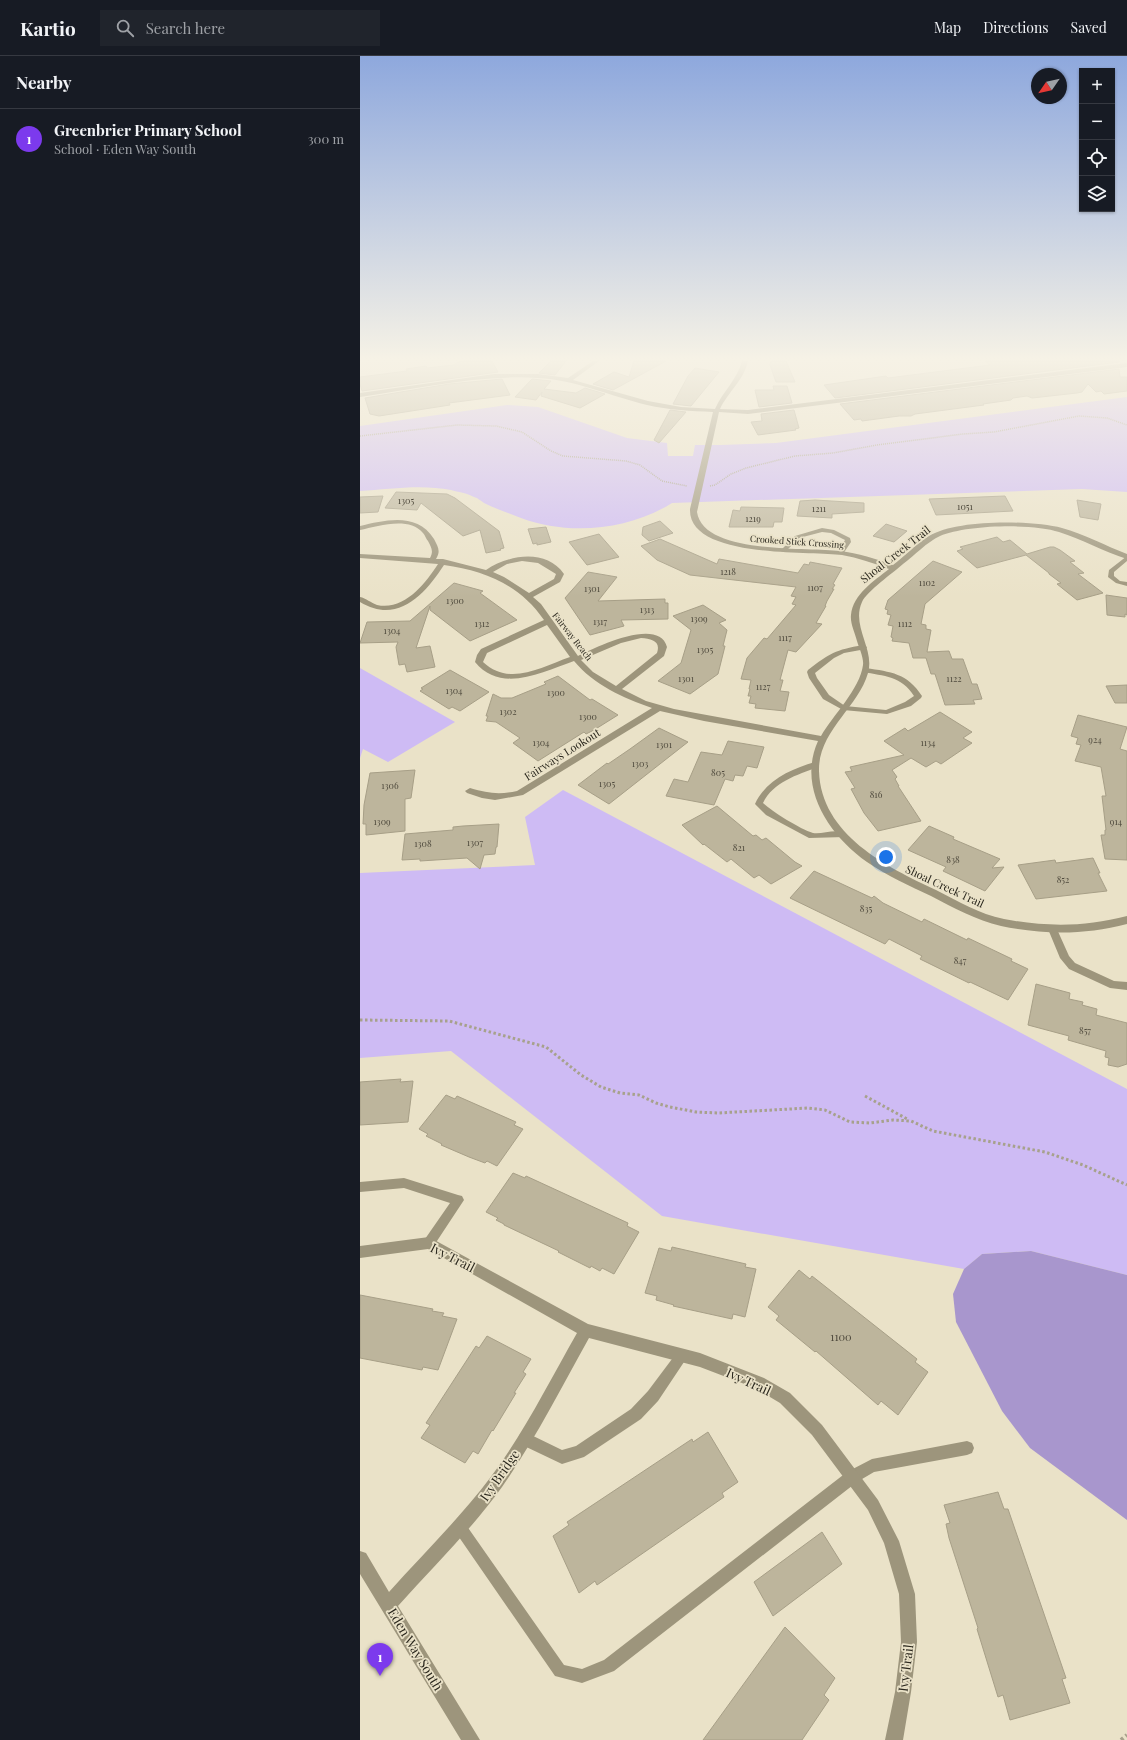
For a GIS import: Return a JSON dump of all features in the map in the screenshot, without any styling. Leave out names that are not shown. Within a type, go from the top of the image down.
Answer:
[{"type":"street","name":"Crooked Stick Crossing","points":[[710,440],[693,513],[700,527],[709,534],[734,544],[784,550],[841,553],[894,568]]},
{"type":"street","points":[[360,528],[395,522],[410,524],[418,527],[424,530],[436,548],[436,553],[432,560]]},
{"type":"street","name":"Shoal Creek Trail","points":[[1127,557],[1080,537],[1049,527],[1029,524],[959,528],[931,538],[864,593],[857,605],[855,615],[856,624],[867,664],[866,670],[861,682],[823,739],[815,766],[816,784],[820,799],[829,817],[852,846],[889,872],[977,915],[1000,922],[1072,930],[1102,927],[1127,920]]},
{"type":"street","name":"Fairway Reach","points":[[360,556],[444,561],[487,573],[508,582],[528,596],[537,605],[576,658],[590,673],[616,690],[660,707],[690,716],[823,739]]},
{"type":"street","points":[[487,573],[502,562],[526,558],[539,560],[558,571],[560,574],[557,580],[528,596]]},
{"type":"street","points":[[360,599],[377,607],[386,608],[400,606],[425,587],[444,561]]},
{"type":"street","points":[[549,621],[484,652],[481,655],[479,662],[483,667],[497,676],[514,678],[576,658],[634,636],[648,636],[660,640],[663,649],[661,654],[616,690]]},
{"type":"street","name":"Fairways Lookout","points":[[470,791],[479,795],[493,798],[508,797],[520,793],[660,707]]},
{"type":"street","name":"Ivy Trail","points":[[360,1252],[429,1243],[586,1330],[700,1360],[759,1384],[785,1398],[817,1430],[852,1477],[872,1505],[891,1541],[907,1594],[909,1642],[903,1692],[894,1740]]},
{"type":"street","name":"Ivy Bridge","points":[[389,1604],[480,1503],[524,1439],[586,1330]]},
{"type":"street","name":"Eden Way South","points":[[360,1559],[389,1604],[470,1740]]},
{"type":"lane","points":[[784,550],[797,537],[822,530],[832,531],[848,539],[848,542],[841,553]]},
{"type":"lane","points":[[1127,557],[1111,571],[1111,578],[1118,582],[1127,584]]},
{"type":"lane","points":[[863,647],[842,651],[831,656],[811,672],[813,678],[826,697],[844,708],[887,712],[908,704],[918,696],[912,686],[899,676],[866,670]]},
{"type":"lane","points":[[815,766],[783,776],[761,797],[759,804],[769,813],[812,836],[842,835]]},
{"type":"lane","points":[[1054,929],[1065,958],[1072,966],[1113,986],[1127,986]]},
{"type":"lane","points":[[360,1187],[404,1183],[458,1200],[429,1243]]},
{"type":"lane","points":[[524,1439],[562,1457],[579,1452],[636,1414],[653,1396],[682,1355]]},
{"type":"lane","points":[[459,1527],[560,1671],[582,1676],[609,1666],[852,1477],[872,1466],[967,1448]]},
{"type":"path","points":[[536,440],[554,454],[626,461],[640,465],[662,480],[687,486],[699,486],[715,485],[731,474],[770,461],[795,456],[833,453],[877,444],[916,440]]},
{"type":"path","points":[[360,1020],[449,1021],[481,1029],[546,1047],[581,1075],[601,1087],[620,1093],[639,1095],[656,1103],[696,1112],[718,1113],[808,1108],[825,1110],[850,1122],[870,1123],[893,1120],[911,1121]]},
{"type":"path","points":[[864,1096],[933,1131],[1045,1152],[1083,1165],[1127,1185]]},
{"type":"path","points":[[1120,1740],[1127,1735]]},
{"type":"shaded area","points":[[360,440],[640,440],[667,443],[668,456],[693,456],[695,445],[776,443],[802,440],[1127,440],[1127,492],[1082,489],[672,503],[637,519],[618,524],[579,528],[540,524],[493,507],[468,494],[440,488],[417,487],[360,491]]},
{"type":"shaded area","points":[[360,668],[455,722],[388,762],[363,749],[360,758]]},
{"type":"shaded area","points":[[563,790],[1127,1089],[1127,1275],[1031,1251],[982,1254],[964,1269],[662,1216],[451,1051],[360,1058],[360,873],[535,865],[525,817]]},
{"type":"shaded area","points":[[1031,1251],[1127,1275],[1127,1520],[1030,1448],[1002,1411],[956,1322],[953,1294],[964,1269],[982,1254]]},
{"type":"building","points":[[654,440],[662,440],[659,443]]},
{"type":"building","points":[[396,492],[447,494],[455,498],[499,531],[504,548],[486,553],[480,530],[463,536],[421,503],[417,510],[385,508]]},
{"type":"building","points":[[383,496],[378,512],[360,513],[360,497]]},
{"type":"building","points":[[1005,496],[1013,511],[936,515],[929,499]]},
{"type":"building","points":[[815,500],[864,503],[864,512],[832,514],[832,518],[797,516],[800,501]]},
{"type":"building","points":[[1077,500],[1101,504],[1098,520],[1080,517]]},
{"type":"building","points":[[741,507],[784,508],[782,522],[774,522],[773,527],[729,527],[733,510],[740,511]]},
{"type":"building","points":[[660,521],[673,533],[649,541],[642,535],[643,527]]},
{"type":"building","points":[[886,524],[907,531],[894,542],[873,536]]},
{"type":"building","points":[[546,527],[551,542],[537,545],[537,543],[533,544],[528,529]]},
{"type":"building","points":[[599,534],[619,557],[587,565],[569,542]]},
{"type":"building","points":[[997,537],[1003,542],[1010,540],[1027,554],[1050,547],[1060,550],[1075,561],[1070,562],[1084,573],[1078,574],[1103,593],[1077,600],[1057,584],[1061,583],[1026,555],[977,568],[957,551],[963,549],[960,547]]},
{"type":"building","points":[[660,539],[717,564],[719,559],[798,573],[804,564],[809,565],[810,562],[842,568],[833,584],[835,585],[832,589],[834,589],[827,601],[826,606],[816,623],[822,624],[796,652],[788,650],[780,680],[783,680],[780,691],[789,692],[785,711],[755,708],[756,704],[749,703],[751,696],[748,696],[751,680],[741,679],[747,658],[764,638],[767,639],[796,605],[792,604],[796,597],[791,596],[796,587],[690,575],[657,560],[641,546]]},
{"type":"building","points":[[933,561],[962,572],[925,604],[921,624],[926,625],[926,629],[931,630],[927,652],[949,651],[952,659],[963,659],[972,684],[977,684],[982,699],[973,700],[975,704],[945,705],[935,674],[931,674],[926,658],[913,658],[909,643],[892,641],[893,638],[891,637],[893,626],[888,625],[891,615],[887,614],[888,610],[885,609],[888,600]]},
{"type":"building","points":[[588,572],[617,577],[598,601],[665,599],[665,603],[668,603],[668,619],[621,620],[624,626],[590,635],[565,598]]},
{"type":"building","points":[[454,583],[483,591],[480,593],[517,620],[470,641],[430,610],[430,606],[416,648],[430,646],[435,667],[407,672],[405,664],[399,665],[396,647],[398,642],[360,643],[367,622],[410,621]]},
{"type":"building","points":[[1106,595],[1127,598],[1127,615],[1125,614],[1125,617],[1107,615]]},
{"type":"building","points":[[703,605],[726,620],[719,623],[727,630],[723,646],[725,646],[718,674],[690,694],[658,681],[681,663],[691,630],[673,616]]},
{"type":"building","points":[[450,670],[489,692],[460,711],[452,707],[449,709],[420,691],[423,689],[421,688]]},
{"type":"building","points":[[558,676],[590,700],[592,699],[618,715],[586,734],[584,732],[538,761],[513,743],[520,738],[496,722],[486,721],[488,716],[486,716],[493,694],[501,698],[512,698],[546,684],[544,682]]},
{"type":"building","points":[[1127,685],[1127,703],[1115,703],[1106,686]]},
{"type":"building","points":[[940,712],[972,732],[963,738],[972,743],[941,764],[936,761],[926,767],[911,758],[892,770],[897,777],[895,779],[898,786],[921,821],[878,831],[864,813],[851,789],[855,788],[845,772],[852,771],[850,767],[904,755],[884,741],[905,728],[908,731]]},
{"type":"building","points":[[1078,715],[1127,727],[1120,749],[1127,751],[1127,860],[1105,859],[1101,835],[1105,835],[1106,830],[1102,796],[1106,796],[1101,767],[1075,761],[1081,745],[1076,744],[1078,738],[1071,736]]},
{"type":"building","points":[[659,728],[688,742],[609,804],[578,785],[607,763],[608,764]]},
{"type":"building","points":[[728,741],[764,747],[757,768],[747,766],[743,776],[735,775],[733,781],[725,779],[714,805],[666,796],[674,779],[688,782],[701,752],[722,755]]},
{"type":"building","points":[[415,770],[411,798],[405,799],[405,831],[366,835],[366,824],[363,824],[364,805],[370,773]]},
{"type":"building","points":[[717,806],[753,836],[756,835],[762,840],[766,838],[802,866],[771,884],[759,875],[754,878],[731,859],[727,862],[704,844],[703,845],[682,825]]},
{"type":"building","points":[[499,824],[495,854],[484,855],[480,869],[467,858],[420,861],[420,859],[402,860],[405,834],[453,830],[453,827]]},
{"type":"building","points":[[929,826],[954,837],[953,839],[1000,859],[992,868],[1004,867],[985,891],[943,871],[946,867],[908,850]]},
{"type":"building","points":[[1093,858],[1100,873],[1098,873],[1107,891],[1036,899],[1018,865],[1055,860],[1056,863]]},
{"type":"building","points":[[814,871],[872,898],[874,896],[883,903],[922,922],[924,919],[967,940],[968,938],[1012,959],[1011,961],[1028,969],[1008,1000],[970,982],[969,983],[920,959],[922,956],[889,939],[885,944],[790,898]]},
{"type":"building","points":[[1036,984],[1070,993],[1069,999],[1083,1002],[1082,1005],[1097,1009],[1096,1015],[1127,1023],[1127,1064],[1118,1067],[1108,1065],[1109,1058],[1105,1057],[1106,1051],[1068,1040],[1069,1036],[1028,1025]]},
{"type":"building","points":[[401,1079],[400,1082],[413,1081],[408,1122],[360,1125],[360,1082]]},
{"type":"building","points":[[446,1095],[455,1099],[457,1096],[516,1122],[514,1125],[523,1129],[497,1166],[487,1161],[485,1163],[469,1157],[441,1145],[442,1144],[426,1136],[428,1134],[419,1129]]},
{"type":"building","points":[[513,1173],[525,1178],[526,1176],[628,1223],[627,1226],[639,1232],[614,1274],[602,1268],[600,1271],[591,1266],[590,1268],[558,1252],[559,1251],[504,1225],[496,1220],[498,1218],[486,1212]]},
{"type":"building","points":[[672,1247],[746,1264],[745,1267],[756,1269],[745,1317],[733,1314],[732,1319],[673,1306],[674,1305],[656,1300],[657,1296],[645,1293],[659,1248],[671,1251]]},
{"type":"building","points":[[799,1270],[810,1279],[812,1276],[917,1359],[915,1362],[928,1372],[898,1415],[881,1401],[878,1405],[816,1351],[815,1352],[776,1320],[779,1316],[768,1307]]},
{"type":"building","points":[[360,1295],[433,1309],[432,1311],[444,1313],[442,1316],[457,1319],[438,1370],[423,1367],[422,1370],[360,1358]]},
{"type":"building","points":[[487,1336],[531,1359],[523,1372],[526,1374],[514,1393],[516,1393],[493,1431],[492,1430],[478,1454],[473,1451],[465,1463],[421,1438],[430,1425],[426,1423],[476,1346],[479,1348]]},
{"type":"building","points":[[708,1432],[738,1482],[722,1493],[724,1497],[597,1585],[595,1581],[579,1593],[553,1536],[569,1525],[567,1522],[692,1439],[693,1442]]},
{"type":"building","points":[[998,1492],[1004,1509],[1008,1509],[1066,1678],[1062,1679],[1070,1703],[1010,1720],[1003,1695],[998,1697],[977,1629],[978,1628],[949,1538],[946,1524],[950,1523],[944,1505]]},
{"type":"building","points":[[822,1532],[842,1564],[773,1616],[754,1582]]},
{"type":"building","points":[[785,1627],[835,1678],[824,1695],[829,1700],[802,1740],[703,1740]]},
{"type":"place","name":"Greenbrier Primary School","points":[[380,1676]]}]
